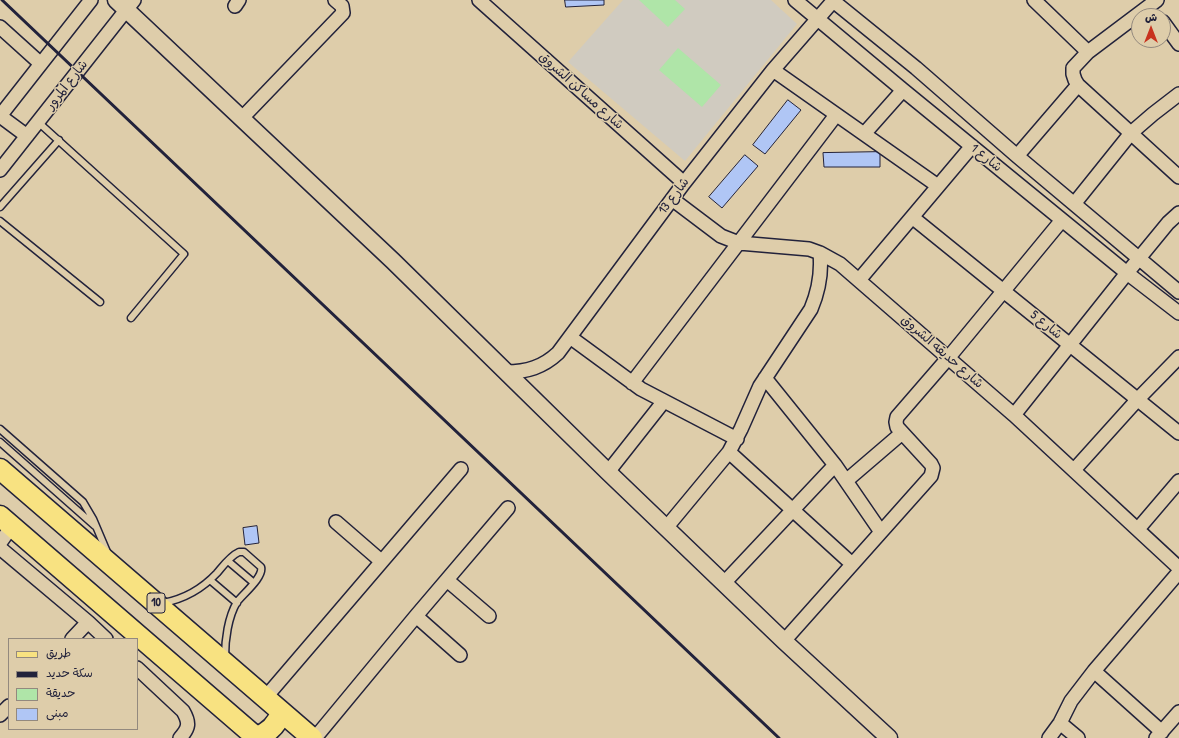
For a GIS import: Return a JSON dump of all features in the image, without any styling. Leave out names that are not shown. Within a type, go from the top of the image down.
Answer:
[{"type":"main road","name":"10","points":[[0,469],[312,738]]},
{"type":"main road","points":[[6,521],[256,738],[272,728],[281,712]]},
{"type":"street","points":[[27,136],[0,116],[91,0]]},
{"type":"street","points":[[242,118],[343,13],[342,6],[335,0]]},
{"type":"street","name":"شارع مساكن الشروق","points":[[479,0],[684,183]]},
{"type":"street","name":"شارع 1","points":[[795,0],[902,90],[1127,273],[1179,313]]},
{"type":"street","name":"شارع 13","points":[[506,372],[530,370],[550,360],[558,353],[684,183],[773,70],[833,0]]},
{"type":"street","name":"شارع 1","points":[[833,0],[916,68],[1017,156],[1179,292]]},
{"type":"street","points":[[1035,0],[1088,52]]},
{"type":"street","points":[[1152,2],[1088,52],[1073,68],[1073,74],[1074,80],[1078,85],[1179,177]]},
{"type":"street","points":[[126,3],[242,118],[393,261],[666,528],[784,641],[889,738]]},
{"type":"street","name":"شارع المرور","points":[[0,170],[38,122],[126,3]]},
{"type":"street","points":[[0,27],[41,64]]},
{"type":"street","points":[[1171,33],[1179,44]]},
{"type":"street","points":[[773,70],[938,186]]},
{"type":"street","points":[[1017,156],[1078,85]]},
{"type":"street","points":[[864,134],[902,90]]},
{"type":"street","points":[[1074,204],[1131,133],[1179,94]]},
{"type":"street","points":[[632,383],[836,115]]},
{"type":"street","points":[[859,280],[972,146]]},
{"type":"street","name":"شارع حديقه الشروق","points":[[672,199],[721,236],[739,243],[809,249],[840,264],[1014,415],[1179,568]]},
{"type":"street","points":[[1014,415],[1127,273],[1168,223],[1179,213]]},
{"type":"street","name":"شارع 5","points":[[912,217],[1179,433]]},
{"type":"street","points":[[784,641],[933,472],[931,464],[897,427],[897,417],[949,358],[1062,220]]},
{"type":"street","points":[[666,528],[729,452],[760,386],[811,309],[817,296],[820,282],[820,253]]},
{"type":"street","points":[[570,337],[632,383],[736,439]]},
{"type":"street","points":[[1074,470],[1138,399],[1179,357]]},
{"type":"street","points":[[765,378],[835,465],[881,532]]},
{"type":"street","points":[[608,472],[664,401]]},
{"type":"street","points":[[846,481],[902,433]]},
{"type":"street","points":[[729,452],[852,564]]},
{"type":"street","points":[[724,583],[835,465]]},
{"type":"street","points":[[265,698],[461,469]]},
{"type":"street","points":[[1138,529],[1179,481]]},
{"type":"street","points":[[315,738],[508,508]]},
{"type":"street","points":[[0,543],[6,521]]},
{"type":"street","points":[[336,522],[381,561]]},
{"type":"street","points":[[0,548],[105,638]]},
{"type":"street","points":[[1049,738],[1060,723],[1071,701],[1094,671],[1179,572]]},
{"type":"street","points":[[447,580],[489,616]]},
{"type":"street","points":[[416,616],[460,655]]},
{"type":"street","points":[[73,638],[88,622]]},
{"type":"street","points":[[138,669],[185,715],[188,724],[186,730],[180,738]]},
{"type":"street","points":[[1094,671],[1159,735],[1179,712]]},
{"type":"street","points":[[0,715],[8,707]]},
{"type":"street","points":[[1060,723],[1078,738]]},
{"type":"lane","points":[[38,122],[184,254],[131,318]]},
{"type":"lane","points":[[0,207],[59,140]]},
{"type":"lane","points":[[0,221],[100,302]]},
{"type":"lane","points":[[0,429],[83,502],[96,527],[112,565]]},
{"type":"lane","points":[[0,442],[96,527]]},
{"type":"lane","points":[[157,604],[172,601],[199,589],[210,580],[236,553],[244,552],[262,568],[261,574],[237,603],[227,632],[224,663]]},
{"type":"lane","points":[[228,561],[254,583]]},
{"type":"lane","points":[[210,580],[237,603]]},
{"type":"shaded area","points":[[623,0],[771,0],[797,24],[685,161],[568,62]]},
{"type":"green space","points":[[639,0],[675,0],[685,9],[668,27]]},
{"type":"green space","points":[[678,48],[721,85],[702,107],[659,70]]},
{"type":"building","points":[[565,0],[604,0],[604,5],[566,7]]},
{"type":"building","points":[[788,100],[801,110],[765,154],[753,145]]},
{"type":"building","points":[[880,152],[880,167],[824,167],[823,153]]},
{"type":"building","points":[[745,155],[758,166],[722,208],[709,197]]},
{"type":"building","points":[[257,526],[259,543],[245,545],[243,528]]},
{"type":"railway","points":[[2,0],[779,738]]}]
